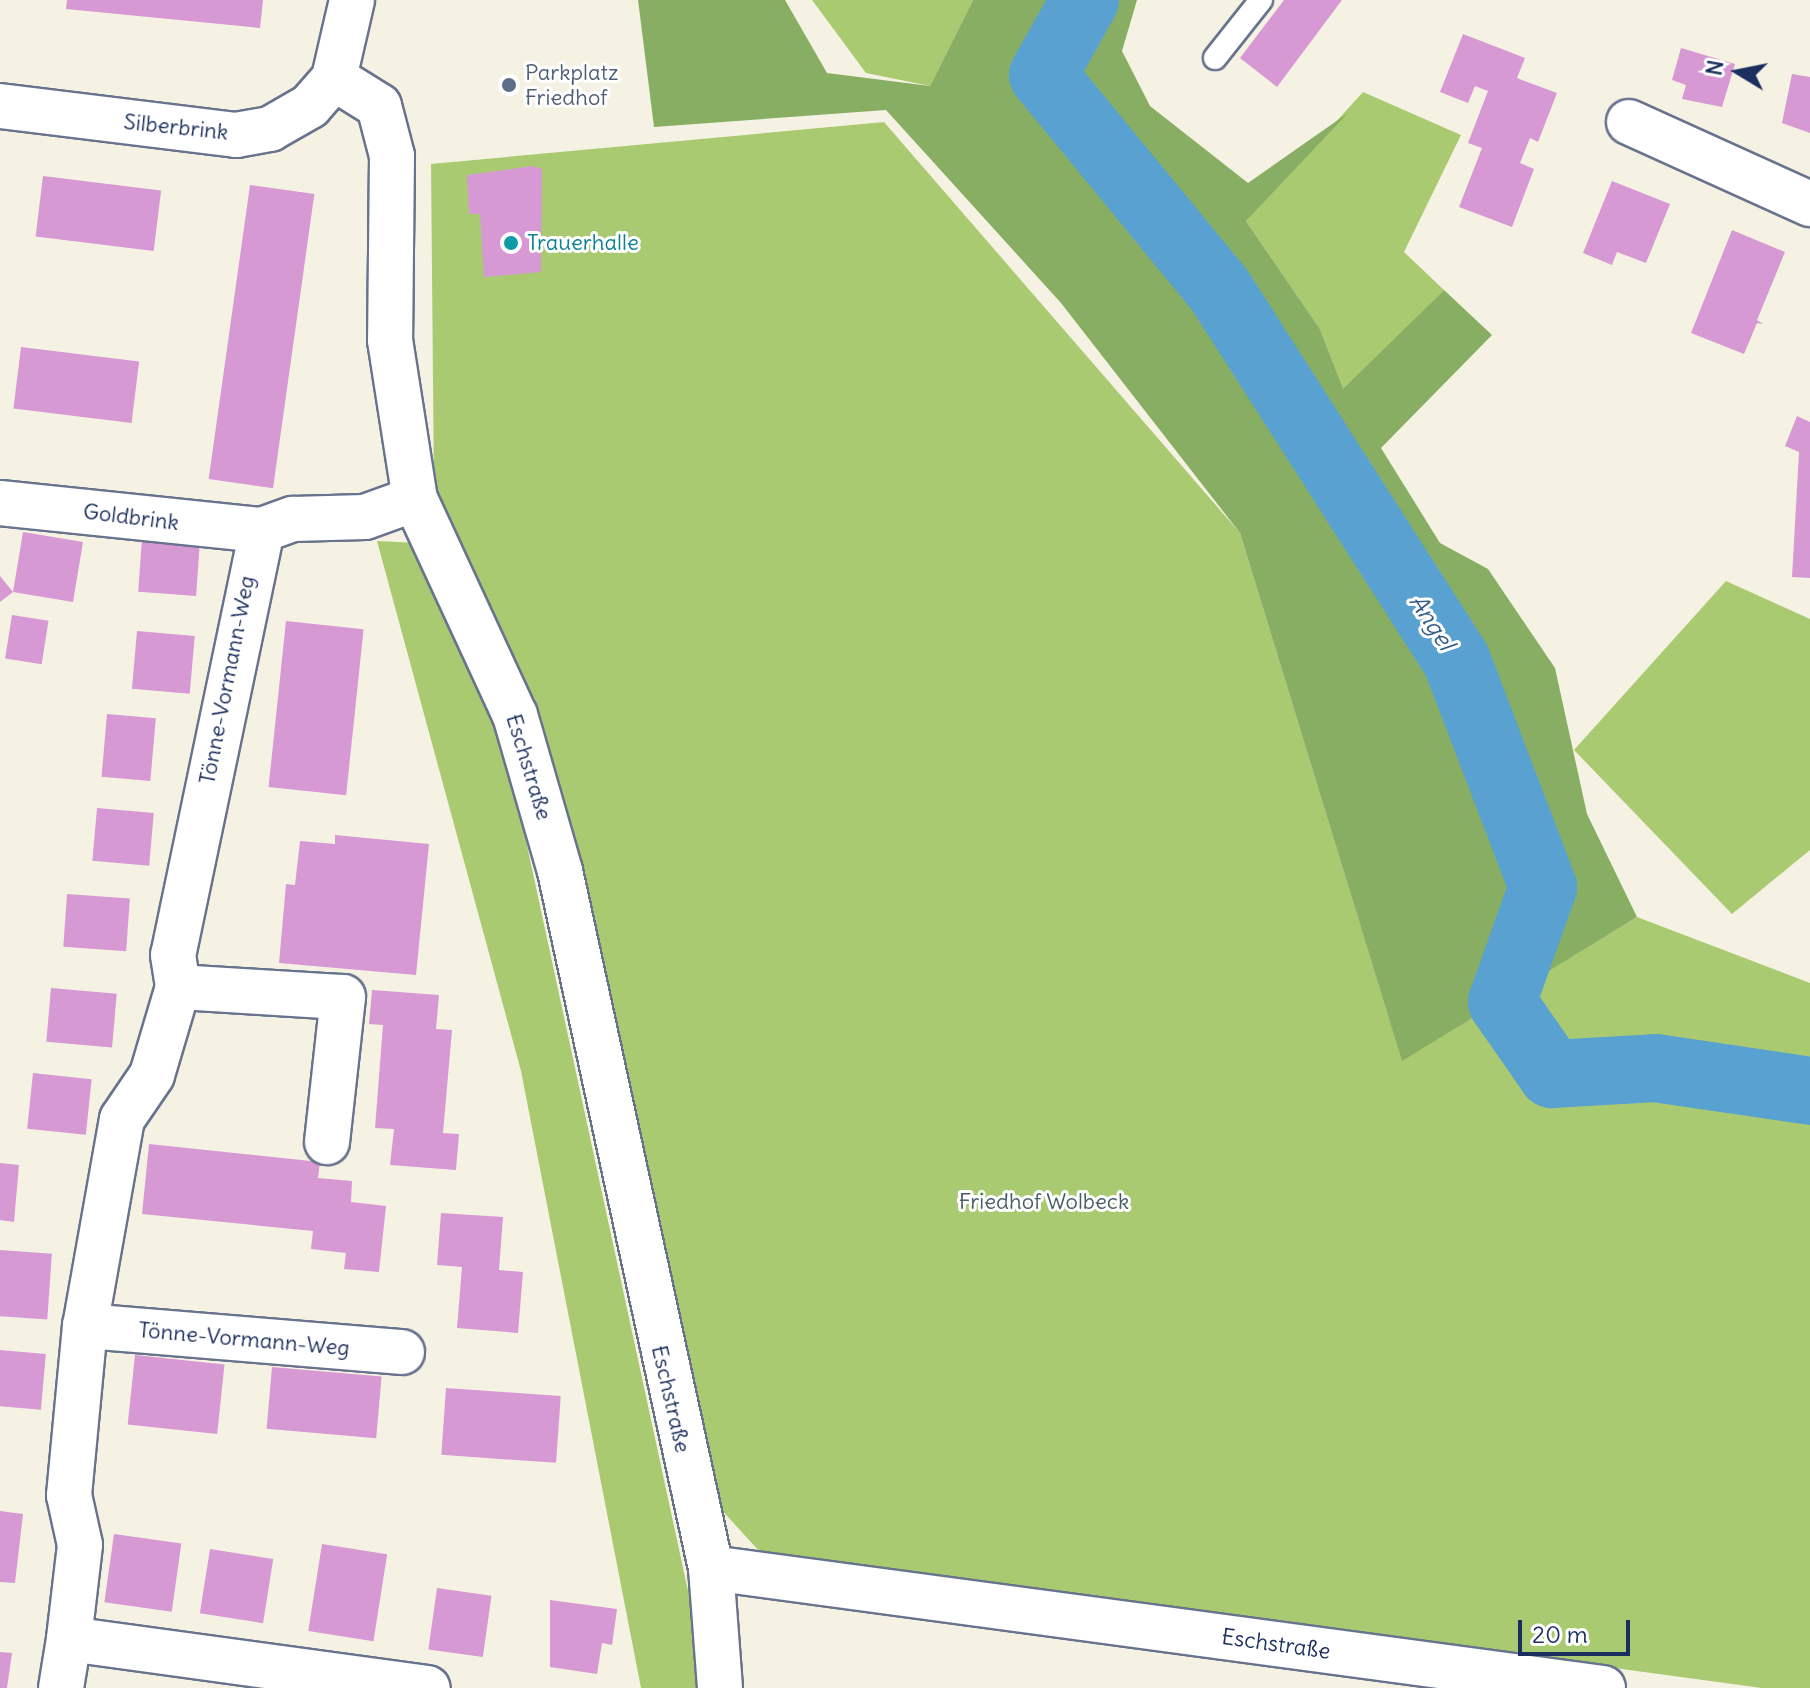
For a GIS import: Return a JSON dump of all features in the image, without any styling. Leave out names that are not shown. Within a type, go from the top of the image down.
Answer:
[{"type":"street","points":[[334,78],[352,0]]},
{"type":"street","name":"Silberbrink","points":[[0,106],[236,135],[270,129],[310,106],[334,78]]},
{"type":"street","name":"Eschstraße","points":[[334,78],[379,106],[392,156],[390,340],[415,499],[515,715],[560,871],[711,1568],[720,1688]]},
{"type":"street","points":[[1629,122],[1810,204]]},
{"type":"street","points":[[262,530],[293,519],[365,517],[415,499]]},
{"type":"street","name":"Goldbrink","points":[[0,503],[262,530]]},
{"type":"street","name":"Tönne-Vormann-Weg","points":[[61,1688],[80,1545],[69,1495],[85,1326],[122,1119],[152,1075],[178,987],[176,940],[262,530]]},
{"type":"street","points":[[178,987],[343,997],[327,1142]]},
{"type":"street","name":"Tönne-Vormann-Weg","points":[[85,1326],[402,1352]]},
{"type":"street","name":"Eschstraße","points":[[711,1568],[1603,1688]]},
{"type":"street","points":[[69,1639],[272,1679],[428,1688]]},
{"type":"lane","points":[[1215,58],[1261,0]]},
{"type":"green space","points":[[638,0],[785,0],[827,73],[930,86],[973,0],[1070,0],[1027,81],[1156,233],[1184,214],[1093,109],[1075,65],[1107,0],[1137,0],[1122,51],[1150,106],[1248,183],[1348,113],[1246,221],[1320,329],[1343,389],[1444,290],[1492,335],[1381,448],[1440,543],[1488,569],[1555,668],[1587,814],[1637,917],[1402,1061],[1240,533],[1061,303],[886,110],[654,127]]},
{"type":"green space","points":[[812,0],[973,0],[930,86],[866,73]]},
{"type":"green space","points":[[1363,92],[1461,135],[1404,252],[1444,290],[1343,390],[1320,329],[1246,221]]},
{"type":"green space","name":"Friedhof Wolbeck","points":[[884,122],[1240,533],[1402,1060],[1637,917],[1810,983],[1810,1688],[1762,1688],[760,1552],[718,1506],[434,491],[431,164]]},
{"type":"green space","points":[[377,541],[418,543],[507,753],[709,1688],[641,1688],[521,1071]]},
{"type":"green space","points":[[1726,581],[1810,619],[1810,850],[1732,914],[1574,750]]},
{"type":"building","points":[[67,0],[263,0],[260,28],[66,9]]},
{"type":"building","points":[[1284,0],[1342,0],[1277,87],[1240,58]]},
{"type":"building","points":[[1463,34],[1525,58],[1517,78],[1557,93],[1538,142],[1530,138],[1520,163],[1534,169],[1512,227],[1459,207],[1482,148],[1468,143],[1488,91],[1475,86],[1468,103],[1440,92]]},
{"type":"building","points":[[1681,48],[1735,64],[1722,107],[1682,99],[1686,85],[1672,80]]},
{"type":"building","points":[[1792,74],[1810,77],[1810,133],[1782,123]]},
{"type":"building","name":"Trauerhalle","points":[[533,166],[542,169],[541,272],[484,277],[480,214],[469,214],[467,175]]},
{"type":"building","points":[[43,176],[161,191],[154,251],[36,237]]},
{"type":"building","points":[[1612,181],[1670,204],[1646,263],[1617,252],[1612,265],[1583,253]]},
{"type":"building","points":[[250,185],[314,194],[273,488],[209,479]]},
{"type":"building","points":[[1732,230],[1785,252],[1757,320],[1763,324],[1757,323],[1744,354],[1691,333]]},
{"type":"building","points":[[21,347],[139,362],[132,423],[13,409]]},
{"type":"building","points":[[1797,416],[1810,422],[1810,578],[1792,577],[1799,452],[1785,446]]},
{"type":"building","points":[[23,532],[83,542],[73,602],[13,592]]},
{"type":"building","points":[[142,538],[200,542],[196,596],[138,592]]},
{"type":"building","points":[[0,576],[13,592],[0,602]]},
{"type":"building","points":[[12,615],[49,621],[42,664],[5,658]]},
{"type":"building","points":[[286,621],[364,629],[346,795],[269,787]]},
{"type":"building","points":[[137,631],[195,636],[190,694],[132,689]]},
{"type":"building","points":[[107,714],[156,718],[150,781],[102,777]]},
{"type":"building","points":[[97,808],[154,813],[149,866],[92,861]]},
{"type":"building","points":[[335,835],[429,844],[416,975],[279,963],[286,884],[295,885],[300,841],[335,844]]},
{"type":"building","points":[[67,894],[130,898],[126,951],[63,947]]},
{"type":"building","points":[[51,988],[117,994],[112,1048],[46,1042]]},
{"type":"building","points":[[372,990],[439,995],[436,1029],[452,1030],[443,1133],[459,1134],[456,1170],[390,1165],[394,1129],[375,1128],[383,1025],[369,1024]]},
{"type":"building","points":[[33,1073],[92,1079],[86,1135],[27,1129]]},
{"type":"building","points":[[149,1144],[320,1162],[318,1178],[352,1181],[351,1202],[386,1206],[379,1272],[344,1269],[346,1253],[311,1249],[313,1231],[142,1214]]},
{"type":"building","points":[[0,1163],[19,1165],[14,1222],[0,1220]]},
{"type":"building","points":[[441,1213],[503,1217],[499,1270],[523,1272],[518,1333],[457,1328],[462,1267],[437,1265]]},
{"type":"building","points":[[0,1250],[52,1254],[47,1319],[0,1316]]},
{"type":"building","points":[[0,1350],[46,1354],[41,1410],[0,1406]]},
{"type":"building","points":[[135,1355],[225,1364],[217,1434],[128,1425]]},
{"type":"building","points":[[272,1367],[382,1377],[376,1438],[267,1429]]},
{"type":"building","points":[[446,1388],[561,1396],[556,1463],[441,1455]]},
{"type":"building","points":[[0,1511],[23,1514],[15,1583],[0,1582]]},
{"type":"building","points":[[114,1534],[181,1543],[172,1612],[104,1602]]},
{"type":"building","points":[[322,1544],[387,1554],[373,1641],[308,1631]]},
{"type":"building","points":[[210,1549],[273,1559],[263,1623],[200,1613]]},
{"type":"building","points":[[437,1588],[491,1596],[483,1657],[428,1649]]},
{"type":"building","points":[[550,1600],[617,1609],[612,1645],[602,1643],[597,1674],[550,1667]]},
{"type":"building","points":[[0,1652],[12,1653],[7,1688],[0,1688]]},
{"type":"waterway","name":"Angel","points":[[1085,0],[1043,75],[1219,289],[1456,659],[1543,887],[1502,1002],[1552,1074],[1655,1068],[1810,1091]]},
{"type":"place","name":"Parkplatz Friedhof","points":[[509,85]]},
{"type":"place","name":"Trauerhalle","points":[[511,243]]}]
